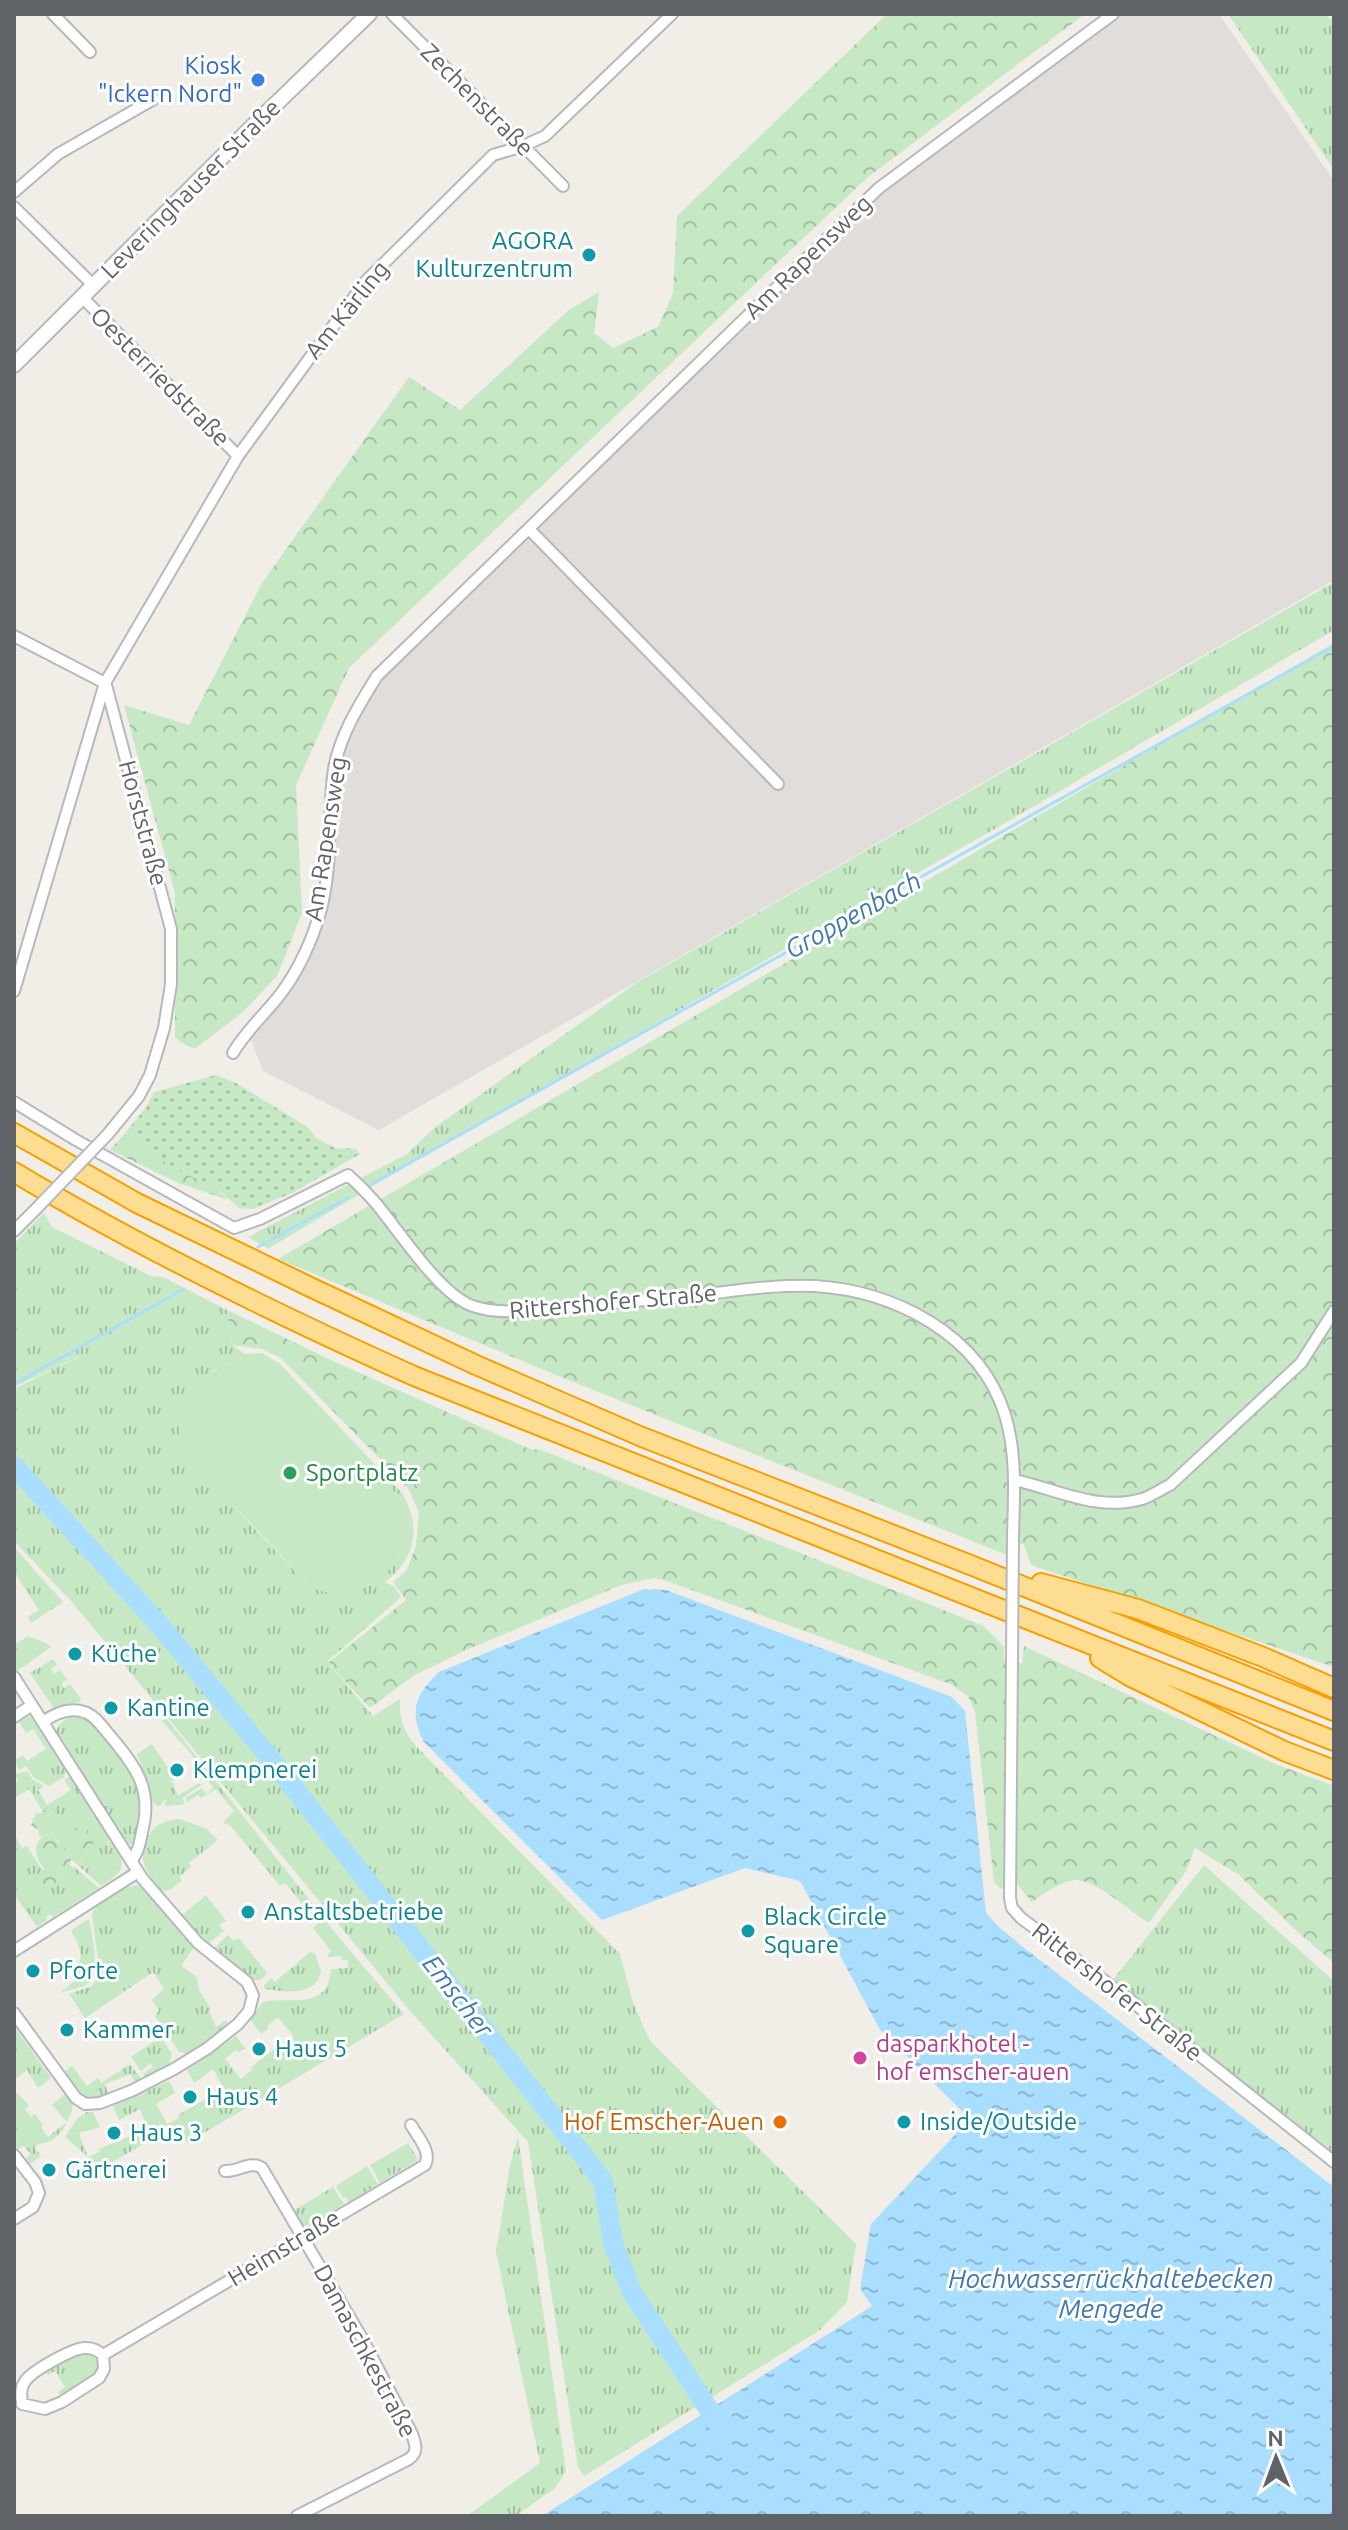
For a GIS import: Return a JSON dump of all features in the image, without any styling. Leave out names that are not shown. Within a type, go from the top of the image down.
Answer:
[{"type":"highway","points":[[14,1133],[137,1203],[476,1365],[642,1437],[1334,1711]]},
{"type":"highway","points":[[14,1172],[120,1233],[326,1337],[414,1376],[1334,1741]]},
{"type":"highway","points":[[968,1564],[1138,1609],[1334,1688]]},
{"type":"highway","points":[[1063,1635],[1131,1677],[1284,1751],[1334,1770]]},
{"type":"main road","name":"Leveringhauser Straße","points":[[14,365],[369,14]]},
{"type":"street","points":[[53,14],[90,52]]},
{"type":"street","name":"Zechenstraße","points":[[392,14],[563,186]]},
{"type":"street","name":"Am Kärling","points":[[105,683],[238,456],[366,281],[493,155],[545,136],[672,14]]},
{"type":"street","name":"Am Rapensweg","points":[[233,1053],[240,1040],[281,994],[304,955],[321,909],[329,857],[334,769],[344,733],[377,676],[879,188],[1113,14]]},
{"type":"street","points":[[14,192],[58,154],[154,99]]},
{"type":"street","name":"Oesterriedstraße","points":[[14,207],[94,286]]},
{"type":"street","name":"Oesterriedstraße","points":[[82,297],[238,456]]},
{"type":"street","points":[[529,529],[778,784]]},
{"type":"street","points":[[14,636],[105,683]]},
{"type":"street","name":"Horststraße","points":[[14,991],[105,683]]},
{"type":"street","name":"Horststraße","points":[[14,1231],[108,1134],[139,1096],[150,1075],[164,1028],[171,984],[171,929],[105,683]]},
{"type":"street","name":"Rittershofer Straße","points":[[14,1102],[234,1228],[260,1219],[348,1175],[373,1199],[427,1268],[456,1297],[479,1308],[502,1312],[524,1311],[815,1286],[872,1295],[914,1313],[945,1332],[970,1354],[992,1385],[1011,1441],[1014,1480],[1012,1908],[1334,2162]]},
{"type":"street","points":[[1014,1480],[1104,1503],[1144,1498],[1157,1492],[1170,1485],[1301,1363],[1334,1311]]},
{"type":"street","points":[[14,1677],[138,1872],[198,1943],[250,1986],[253,1999],[246,2015],[221,2038],[174,2069],[121,2095],[89,2105],[76,2098],[14,2013]]},
{"type":"street","points":[[14,1717],[32,1705]]},
{"type":"street","points":[[43,1722],[65,1711],[87,1713],[135,1767],[143,1782],[146,1819],[137,1852],[131,1861]]},
{"type":"street","points":[[14,1951],[138,1872]]},
{"type":"street","name":"Heimstraße","points":[[103,2355],[427,2163],[427,2153],[411,2125]]},
{"type":"street","points":[[14,2155],[35,2182],[39,2193],[33,2207],[14,2219]]},
{"type":"street","name":"Damaschkestraße","points":[[225,2171],[234,2172],[251,2165],[262,2168],[363,2340],[416,2447],[409,2459],[297,2516]]},
{"type":"street","points":[[83,2347],[103,2355],[104,2369],[99,2378],[62,2402],[45,2409],[18,2406],[25,2380],[54,2361],[83,2347]]},
{"type":"shaded area","points":[[1113,14],[1219,14],[1334,181],[1334,580],[379,1130],[263,1071],[248,1032],[281,994],[321,909],[334,769],[363,699],[463,592],[879,188]]},
{"type":"green space","points":[[887,14],[1085,14],[868,177],[349,668],[296,785],[302,913],[277,976],[244,1011],[195,1049],[182,1043],[175,1037],[175,893],[124,705],[189,725],[262,583],[409,377],[460,410],[569,310],[599,292],[594,333],[613,348],[658,327],[673,293],[677,216]]},
{"type":"green space","points":[[1228,14],[1324,14],[1334,21],[1334,170]]},
{"type":"green space","points":[[1334,582],[1334,630],[268,1249],[248,1237],[407,1154],[433,1129],[636,983]]},
{"type":"green space","points":[[1334,643],[1334,1667],[1031,1565],[1024,1544],[1008,1545],[1007,1555],[556,1375],[278,1259]]},
{"type":"green space","points":[[216,1075],[236,1083],[309,1128],[316,1138],[337,1149],[356,1149],[360,1154],[292,1193],[253,1209],[239,1208],[213,1185],[183,1173],[148,1151],[126,1132],[154,1092]]},
{"type":"green space","points":[[126,1132],[148,1151],[183,1173],[213,1185],[228,1200],[176,1182],[110,1150]]},
{"type":"green space","points":[[44,1213],[52,1227],[227,1310],[232,1345],[245,1354],[262,1353],[279,1363],[402,1493],[412,1518],[413,1541],[404,1563],[385,1582],[395,1587],[401,1597],[327,1662],[373,1716],[400,1699],[403,1724],[415,1745],[620,1954],[633,2003],[650,2041],[856,2244],[847,2302],[820,2330],[584,2476],[578,2467],[528,2142],[411,2012],[71,1601],[14,1541],[14,1389],[94,1349],[14,1387],[14,1244]],"holes":[[[227,1364],[283,1374],[403,1501],[409,1514],[409,1534],[396,1562],[375,1582],[363,1588],[336,1593],[308,1585],[212,1483],[183,1447],[182,1410],[196,1388],[214,1370]]]},
{"type":"green space","points":[[227,1310],[530,1449],[541,1450],[984,1626],[1004,1647],[1004,1662],[1022,1663],[1024,1646],[1273,1763],[1334,1786],[1334,1963],[1239,1875],[1195,1848],[1186,1871],[1149,1923],[1104,1891],[1078,1880],[1060,1884],[1032,1902],[1016,1883],[1001,1889],[994,1882],[975,1712],[968,1696],[950,1684],[667,1581],[655,1578],[621,1585],[466,1650],[413,1676],[370,1708],[328,1663],[406,1600],[393,1582],[407,1570],[416,1545],[419,1512],[408,1488],[282,1359],[262,1349],[232,1345]]},
{"type":"green space","name":"Sportplatz","points":[[239,1361],[273,1367],[283,1374],[403,1501],[410,1518],[408,1538],[396,1562],[375,1582],[349,1592],[336,1593],[308,1585],[183,1448],[179,1426],[191,1394],[207,1376],[224,1365]]},
{"type":"green space","points":[[14,1547],[63,1602],[31,1623],[28,1617],[39,1610],[14,1576]]},
{"type":"green space","points":[[28,1636],[51,1647],[17,1671],[14,1667],[14,1645]]},
{"type":"green space","points":[[53,1659],[57,1665],[51,1669],[54,1674],[60,1670],[67,1679],[61,1684],[64,1688],[70,1684],[80,1702],[53,1707],[30,1673]]},
{"type":"green space","points":[[30,1716],[66,1770],[64,1777],[49,1786],[34,1778],[26,1766],[19,1770],[15,1760],[23,1755],[27,1761],[46,1749],[33,1729],[26,1733],[19,1722]]},
{"type":"green space","points":[[79,1716],[95,1727],[133,1778],[138,1809],[133,1845],[126,1842],[55,1732],[65,1720]]},
{"type":"green space","points":[[166,1718],[341,1940],[404,2014],[187,2143],[174,2126],[96,2172],[88,2157],[135,2134],[137,2137],[149,2132],[140,2109],[119,2120],[113,2106],[169,2081],[175,2093],[156,2104],[167,2124],[212,2095],[214,2097],[225,2091],[213,2069],[194,2083],[187,2070],[236,2036],[245,2048],[239,2052],[236,2050],[225,2059],[241,2079],[252,2070],[251,2067],[294,2037],[278,2017],[261,2034],[250,2019],[263,2002],[316,1997],[328,1983],[331,1969],[348,1968],[348,1960],[327,1955],[331,1951],[313,1928],[318,1923],[285,1883],[280,1886],[230,1825],[223,1823],[234,1811],[216,1789],[201,1798],[198,1795],[187,1802],[185,1798],[202,1788],[206,1794],[213,1788],[191,1754],[162,1721]]},
{"type":"green space","points":[[152,1744],[175,1778],[172,1781],[178,1796],[197,1784],[203,1784],[182,1798],[185,1803],[164,1806],[164,1799],[157,1806],[150,1799],[148,1782],[137,1754]]},
{"type":"green space","points":[[27,1771],[33,1780],[44,1786],[38,1790],[47,1805],[71,1790],[64,1780],[70,1776],[95,1815],[89,1813],[80,1831],[75,1830],[68,1854],[59,1841],[50,1836],[58,1828],[59,1815],[47,1808],[43,1812],[29,1789],[14,1798],[14,1783],[18,1781],[14,1772]]},
{"type":"green space","points":[[48,1807],[54,1809],[60,1818],[58,1828],[50,1836],[63,1845],[65,1853],[71,1847],[71,1836],[75,1830],[80,1830],[82,1816],[89,1813],[98,1818],[111,1838],[106,1844],[100,1841],[99,1835],[89,1835],[89,1830],[85,1831],[94,1844],[79,1862],[71,1859],[75,1876],[62,1878],[58,1874],[57,1882],[47,1887],[39,1884],[37,1878],[44,1869],[36,1853],[42,1837],[31,1825],[36,1813]]},
{"type":"green space","points":[[180,1819],[207,1829],[218,1840],[189,1863],[191,1867],[179,1877],[182,1880],[177,1885],[163,1891],[150,1876],[143,1852],[148,1835],[156,1827]]},
{"type":"green space","points":[[88,1829],[91,1835],[99,1835],[108,1844],[111,1840],[120,1855],[119,1871],[101,1886],[70,1858],[79,1862],[94,1844],[85,1833]]},
{"type":"green space","points":[[14,1834],[22,1848],[27,1846],[42,1870],[37,1878],[42,1886],[52,1885],[58,1874],[62,1878],[74,1876],[76,1871],[73,1866],[99,1888],[53,1917],[50,1914],[37,1927],[14,1894]]},
{"type":"green space","points":[[1204,1865],[1334,1981],[1334,2155],[1112,1981]]},
{"type":"green space","points":[[137,1885],[195,1946],[181,1966],[197,1977],[199,1990],[211,2009],[209,2011],[216,2027],[226,2020],[229,2025],[190,2054],[179,2052],[155,2016],[159,2010],[152,2000],[164,1989],[153,1972],[85,2018],[69,1994],[92,1986],[98,1977],[92,1915],[95,1906],[117,1890]]},
{"type":"green space","points":[[206,1895],[226,1921],[219,1925],[224,1931],[209,1943],[181,1916]]},
{"type":"green space","points":[[89,1919],[94,1952],[93,1977],[83,1986],[60,1993],[80,1976],[75,1969],[79,1964],[80,1950],[71,1930]]},
{"type":"green space","points":[[228,1935],[233,1941],[239,1938],[267,1973],[261,1980],[255,1980],[214,1948]]},
{"type":"green space","points":[[310,1952],[315,1954],[321,1971],[313,1985],[299,1991],[265,1989],[264,1985],[272,1978],[275,1982]]},
{"type":"green space","points":[[16,2029],[51,2078],[38,2088],[27,2070],[14,2080]]},
{"type":"green space","points":[[161,2037],[172,2054],[169,2066],[146,2078],[143,2074],[153,2067],[150,2063],[141,2071],[131,2057]]},
{"type":"green space","points":[[130,2064],[142,2080],[135,2083],[131,2074],[105,2084],[108,2093],[92,2098],[81,2095],[63,2073],[72,2066],[87,2086],[98,2078],[101,2083]]},
{"type":"green space","points":[[18,2093],[29,2106],[25,2109],[31,2117],[35,2114],[48,2137],[67,2122],[53,2140],[34,2147],[41,2156],[30,2164],[54,2198],[25,2159],[31,2154],[24,2146],[18,2149],[14,2145],[17,2138],[14,2134],[14,2094]]},
{"type":"green space","points":[[65,2094],[73,2105],[67,2122],[52,2105]]},
{"type":"green space","points":[[93,2112],[100,2127],[79,2133],[88,2157],[65,2137],[78,2118]]},
{"type":"green space","points":[[518,2137],[566,2471],[555,2488],[516,2516],[467,2516],[540,2463],[496,2252],[510,2165]]},
{"type":"green space","points":[[408,2143],[418,2160],[380,2183],[370,2165]]},
{"type":"green space","points":[[367,2166],[378,2184],[349,2202],[336,2186]]},
{"type":"green space","points":[[333,2187],[344,2204],[309,2226],[301,2225],[293,2211]]},
{"type":"green space","points":[[79,2351],[91,2354],[97,2360],[97,2372],[61,2397],[58,2392],[65,2387],[55,2371],[48,2375],[46,2371]]},
{"type":"water","name":"Hochwasserrückhaltebecken Mengede","points":[[644,1589],[666,1590],[952,1697],[965,1711],[986,1913],[1023,1947],[1334,2187],[1334,2516],[542,2516],[872,2306],[860,2289],[871,2224],[970,2119],[880,2030],[800,1881],[745,1868],[602,1920],[423,1741],[416,1720],[417,1704],[424,1688],[439,1672]]},
{"type":"waterway","name":"Groppenbach","points":[[372,1184],[1334,646]]},
{"type":"waterway","name":"Groppenbach","points":[[258,1247],[349,1197]]},
{"type":"waterway","name":"Groppenbach","points":[[14,1384],[184,1289]]},
{"type":"waterway","name":"Emscher","points":[[14,1466],[157,1622],[271,1759],[603,2181],[613,2244],[632,2292],[723,2431]]},
{"type":"place","name":"Kiosk \"Ickern Nord\"","points":[[258,80]]},
{"type":"place","name":"AGORA Kulturzentrum","points":[[589,255]]},
{"type":"place","name":"Sportplatz","points":[[290,1473]]},
{"type":"place","name":"Küche","points":[[75,1654]]},
{"type":"place","name":"Kantine","points":[[111,1708]]},
{"type":"place","name":"Klempnerei","points":[[177,1770]]},
{"type":"place","name":"Anstaltsbetriebe","points":[[248,1912]]},
{"type":"place","name":"Black Circle Square","points":[[748,1931]]},
{"type":"place","name":"Pforte","points":[[33,1971]]},
{"type":"place","name":"Kammer","points":[[67,2030]]},
{"type":"place","name":"Haus 5","points":[[259,2049]]},
{"type":"place","name":"dasparkhotel - hof emscher-auen","points":[[860,2058]]},
{"type":"place","name":"Haus 4","points":[[190,2097]]},
{"type":"place","name":"Hof Emscher-Auen","points":[[780,2122]]},
{"type":"place","name":"Inside/Outside","points":[[904,2122]]},
{"type":"place","name":"Haus 3","points":[[114,2133]]},
{"type":"place","name":"Gärtnerei","points":[[49,2170]]}]
